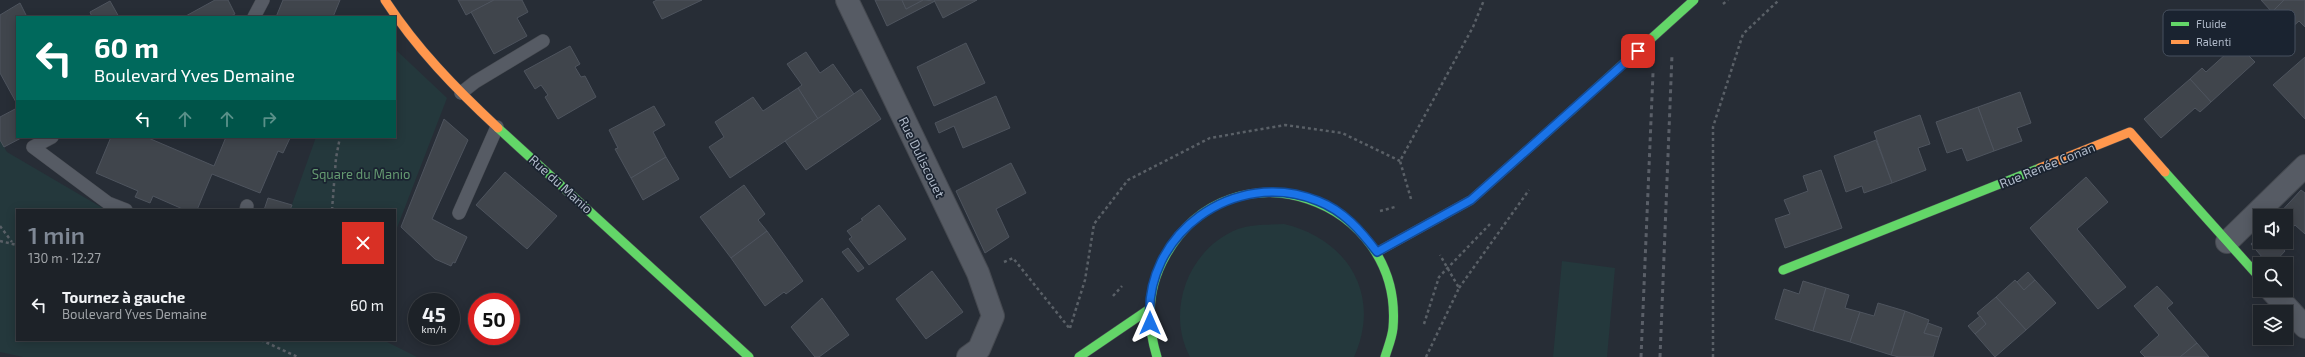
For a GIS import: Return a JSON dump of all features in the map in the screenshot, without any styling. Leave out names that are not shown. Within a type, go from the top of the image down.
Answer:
[{"type":"main road","name":"Rue du Manio","points":[[385,0],[395,16]]},
{"type":"main road","points":[[1377,252],[1471,200],[1694,0]]},
{"type":"main road","name":"Rue du Manio","points":[[396,17],[402,26],[461,93],[750,357]]},
{"type":"main road","name":"Rue Renée Conan","points":[[1783,270],[2130,132],[2253,270]]},
{"type":"main road","points":[[1157,357],[1151,336],[1148,310],[1152,284],[1161,260],[1175,237],[1200,215],[1216,204],[1241,195],[1267,191],[1293,193],[1318,201],[1342,214],[1361,231],[1377,252],[1391,288],[1393,326],[1385,357]]},
{"type":"main road","points":[[1079,357],[1148,310]]},
{"type":"street","name":"Rue Duliscouet","points":[[847,0],[978,273],[992,316],[979,349],[968,357]]},
{"type":"street","points":[[2227,242],[2305,166]]},
{"type":"street","points":[[2277,297],[2305,327]]},
{"type":"lane","points":[[255,16],[263,0]]},
{"type":"lane","points":[[461,93],[475,82],[543,42]]},
{"type":"lane","points":[[459,213],[497,127]]},
{"type":"lane","points":[[50,138],[33,147],[108,202],[124,209]]},
{"type":"path","points":[[1412,202],[1400,162],[1473,27],[1484,0]]},
{"type":"path","points":[[1714,357],[1713,127],[1743,34],[1779,0]]},
{"type":"path","points":[[332,209],[336,158],[340,138]]},
{"type":"path","points":[[1426,357],[1459,288],[1533,186]]},
{"type":"path","points":[[1422,328],[1439,277],[1493,221]]},
{"type":"path","points":[[0,226],[12,242],[16,244]]},
{"type":"path","points":[[0,242],[12,242]]},
{"type":"path","points":[[1440,255],[1459,288]]},
{"type":"path","points":[[978,273],[1013,258],[1088,351]]},
{"type":"path","points":[[263,341],[298,357]]},
{"type":"green space","name":"Square du Manio","points":[[396,50],[447,98],[396,230],[396,209],[290,209],[316,138],[396,138]]},
{"type":"green space","points":[[0,140],[7,152],[104,209],[16,209],[16,341],[385,341],[417,357],[23,357],[0,352]]},
{"type":"green space","points":[[1284,224],[1307,231],[1326,242],[1342,256],[1354,273],[1361,292],[1364,312],[1362,334],[1354,357],[1190,357],[1183,339],[1180,320],[1181,301],[1186,282],[1195,265],[1206,250],[1221,238],[1238,229],[1255,225]]},
{"type":"green space","points":[[1562,261],[1615,268],[1607,357],[1553,357]]},
{"type":"building","points":[[215,0],[228,0],[235,14],[231,16],[186,16]]},
{"type":"building","points":[[283,0],[340,0],[333,16],[276,16]]},
{"type":"building","points":[[458,0],[494,0],[466,15]]},
{"type":"building","points":[[494,0],[522,0],[528,12],[517,18],[527,36],[494,54],[471,12]]},
{"type":"building","points":[[657,0],[702,0],[662,19],[653,2]]},
{"type":"building","points":[[875,0],[902,0],[906,9],[923,0],[935,1],[887,26]]},
{"type":"building","points":[[902,0],[923,0],[906,9]]},
{"type":"building","points":[[934,0],[977,0],[943,18]]},
{"type":"building","points":[[2261,0],[2284,0],[2274,10],[2270,10]]},
{"type":"building","points":[[2284,0],[2305,0],[2305,27],[2299,21],[2295,25],[2295,10],[2274,10]]},
{"type":"building","points":[[110,1],[118,16],[92,16],[90,12]]},
{"type":"building","points":[[20,3],[26,16],[16,16],[16,102],[0,73],[0,15]]},
{"type":"building","points":[[966,43],[985,83],[934,106],[917,67]]},
{"type":"building","points":[[570,46],[580,64],[575,67],[581,77],[585,76],[596,97],[558,119],[545,97],[548,95],[541,85],[535,89],[524,71]]},
{"type":"building","points":[[806,52],[820,73],[833,64],[854,94],[818,119],[798,88],[802,85],[787,64]]},
{"type":"building","points":[[2224,56],[2249,56],[2255,62],[2211,102],[2190,79],[2202,68],[2206,72]]},
{"type":"building","points":[[2305,57],[2305,119],[2273,85]]},
{"type":"building","points":[[2190,79],[2211,102],[2200,112],[2195,108],[2161,138],[2144,119]]},
{"type":"building","points":[[798,88],[818,119],[730,178],[709,147],[724,137],[715,122],[753,97],[763,111]]},
{"type":"building","points":[[861,89],[881,119],[806,170],[785,141]]},
{"type":"building","points":[[2020,92],[2031,123],[2017,128],[2022,141],[1994,151],[1978,107]]},
{"type":"building","points":[[996,96],[1010,128],[963,148],[954,126],[939,133],[935,123]]},
{"type":"building","points":[[654,106],[665,125],[653,132],[666,157],[631,178],[615,149],[618,148],[609,130]]},
{"type":"building","points":[[1978,107],[1994,151],[1967,161],[1962,148],[1947,153],[1936,122]]},
{"type":"building","points":[[16,109],[16,138],[21,138],[4,147],[0,140],[0,117]]},
{"type":"building","points":[[1920,115],[1930,144],[1918,148],[1926,170],[1892,183],[1874,132]]},
{"type":"building","points":[[444,119],[468,140],[432,219],[467,237],[455,263],[453,262],[451,266],[435,259],[401,227]]},
{"type":"building","points":[[111,138],[148,138],[214,166],[226,138],[290,138],[283,153],[278,151],[260,193],[212,174],[197,209],[183,209],[153,196],[150,203],[135,197],[138,191],[96,173]]},
{"type":"building","points":[[1876,140],[1892,183],[1864,193],[1862,186],[1846,192],[1834,156]]},
{"type":"building","points":[[666,157],[679,179],[643,200],[631,178]]},
{"type":"building","points":[[1011,163],[1026,193],[996,209],[1009,237],[985,253],[956,191]]},
{"type":"building","points":[[1821,170],[1842,228],[1785,248],[1775,219],[1790,214],[1784,200],[1808,191],[1803,176]]},
{"type":"building","points":[[505,172],[557,216],[527,249],[476,205]]},
{"type":"building","points":[[2086,177],[2108,202],[2077,229],[2126,287],[2098,309],[2030,228]]},
{"type":"building","points":[[744,185],[765,214],[758,220],[767,231],[731,258],[700,217]]},
{"type":"building","points":[[2301,190],[2305,193],[2305,234],[2295,225],[2293,227],[2293,209],[2283,209]]},
{"type":"building","points":[[268,198],[292,205],[290,209],[264,209]]},
{"type":"building","points":[[879,205],[906,239],[869,265],[849,239],[852,237],[847,231],[863,220],[861,219]]},
{"type":"building","points":[[767,231],[803,281],[786,294],[784,292],[765,306],[731,258]]},
{"type":"building","points":[[848,248],[864,268],[858,272],[842,252]]},
{"type":"building","points":[[2255,249],[2283,249],[2285,251],[2279,257],[2262,257]]},
{"type":"building","points":[[932,271],[963,312],[926,339],[896,299]]},
{"type":"building","points":[[2028,272],[2035,280],[2024,290],[2017,282]]},
{"type":"building","points":[[2015,280],[2024,290],[2035,280],[2056,303],[2026,330],[1996,297]]},
{"type":"building","points":[[1803,281],[1826,288],[1813,331],[1775,319],[1784,289],[1799,294]]},
{"type":"building","points":[[2157,286],[2173,303],[2167,308],[2197,343],[2180,357],[2145,357],[2140,352],[2159,335],[2134,306]]},
{"type":"building","points":[[1826,288],[1849,295],[1845,308],[1860,312],[1850,342],[1813,331]]},
{"type":"building","points":[[1996,297],[2026,330],[1995,357],[1975,334],[1986,324],[1977,313]]},
{"type":"building","points":[[822,298],[849,335],[819,357],[815,357],[791,327]]},
{"type":"building","points":[[1878,303],[1905,311],[1891,355],[1850,342],[1860,312],[1874,316]]},
{"type":"building","points":[[1905,311],[1929,320],[1924,333],[1939,337],[1933,357],[1899,357],[1891,355]]},
{"type":"building","points":[[1980,316],[1986,324],[1975,334],[1968,326]]},
{"type":"building","points":[[1928,323],[1942,328],[1939,337],[1924,333]]},
{"type":"building","points":[[2197,343],[2209,357],[2180,357]]},
{"type":"railway","points":[[1660,357],[1672,55]]},
{"type":"railway","points":[[1641,357],[1653,73]]},
{"type":"traffic: fast","points":[[1571,111],[1694,0]]},
{"type":"traffic: fast","points":[[498,128],[749,357]]},
{"type":"traffic: fast","points":[[1783,270],[2040,168]]},
{"type":"traffic: fast","points":[[2165,172],[2253,270]]},
{"type":"traffic: fast","points":[[1157,357],[1151,331],[1150,305],[1155,280],[1166,255],[1195,219],[1230,199],[1269,193],[1308,199],[1343,217],[1371,246],[1389,283],[1393,328],[1385,357]]},
{"type":"traffic: fast","points":[[1079,357],[1148,310]]},
{"type":"traffic: slow","points":[[385,0],[396,16]]},
{"type":"traffic: slow","points":[[396,16],[437,67],[498,128]]},
{"type":"traffic: slow","points":[[1377,252],[1471,200],[1571,111]]},
{"type":"traffic: slow","points":[[2040,168],[2130,132],[2165,172]]},
{"type":"route","points":[[1150,323],[1148,310],[1152,284],[1161,260],[1175,237],[1194,219],[1216,204],[1241,195],[1267,191],[1293,193],[1318,201],[1342,214],[1361,231],[1377,252],[1471,200],[1638,51]]}]
